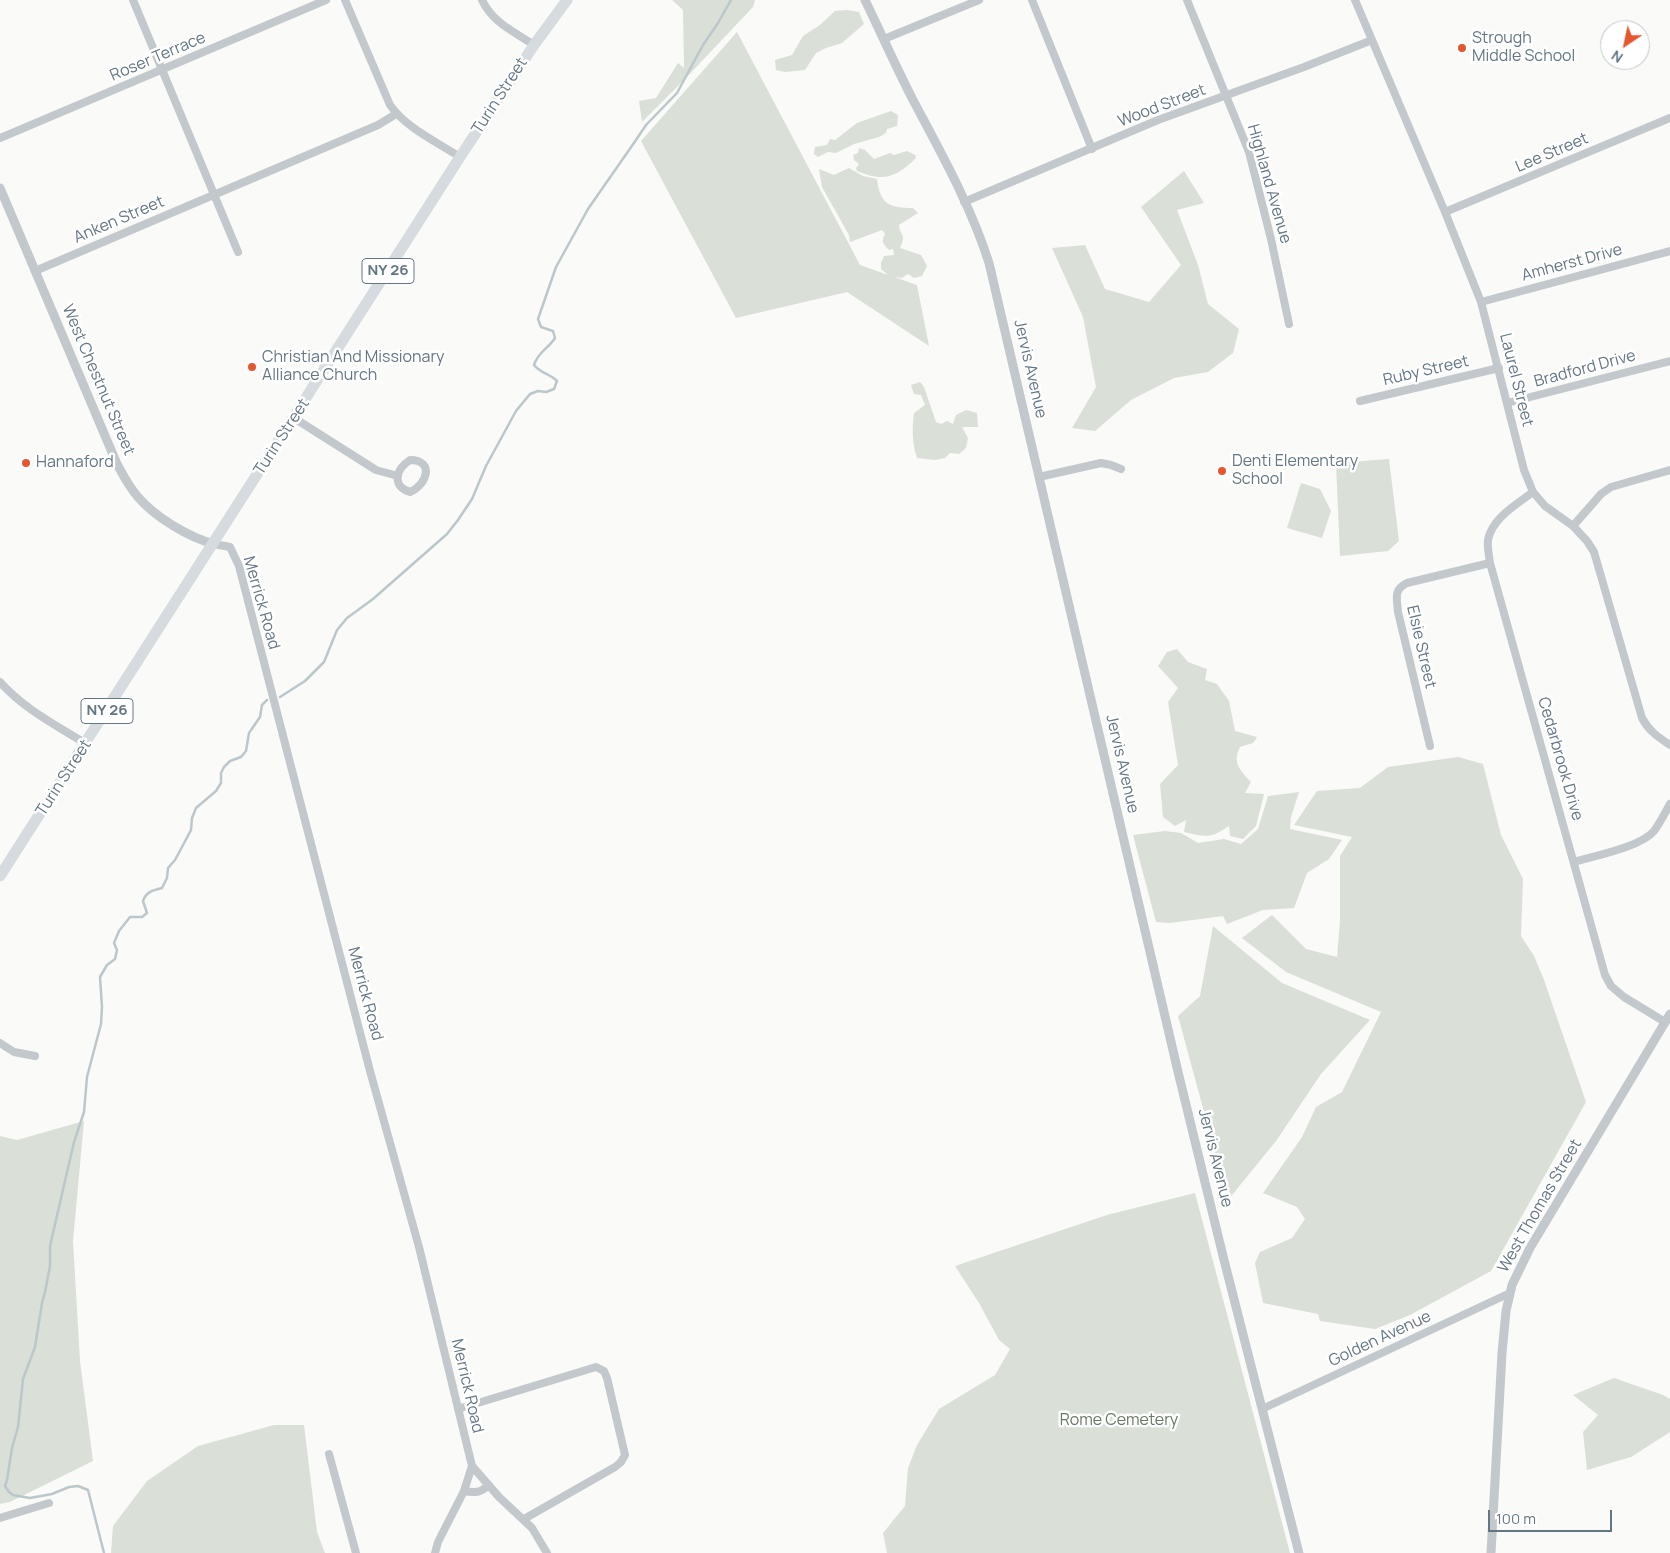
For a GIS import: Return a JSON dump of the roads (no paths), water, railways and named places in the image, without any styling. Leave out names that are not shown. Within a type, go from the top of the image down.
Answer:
[{"type":"main road","name":"Turin Street","points":[[0,876],[460,157],[534,45],[567,0]]},
{"type":"street","points":[[133,0],[238,252]]},
{"type":"street","name":"Roser Terrace","points":[[0,138],[326,0]]},
{"type":"street","points":[[345,0],[390,105],[396,114],[405,122],[460,157]]},
{"type":"street","points":[[482,0],[488,12],[497,20],[534,45]]},
{"type":"street","name":"Jervis Avenue","points":[[865,0],[982,240],[989,263],[1181,1086],[1299,1553]]},
{"type":"street","points":[[884,39],[979,0]]},
{"type":"street","points":[[1032,0],[1092,149]]},
{"type":"street","name":"Highland Avenue","points":[[1187,0],[1249,152],[1271,239],[1289,324]]},
{"type":"street","name":"Laurel Street","points":[[1355,0],[1481,302],[1524,470],[1533,492],[1545,506],[1573,526],[1594,552],[1642,718],[1648,729],[1670,745]]},
{"type":"street","name":"Wood Street","points":[[964,202],[1158,120],[1372,40]]},
{"type":"street","name":"Anken Street","points":[[36,271],[378,125],[396,114]]},
{"type":"street","name":"Lee Street","points":[[1445,212],[1670,118]]},
{"type":"street","name":"West Chestnut Street","points":[[0,188],[117,464],[130,487],[146,506],[162,518],[198,540],[214,544]]},
{"type":"street","name":"Amherst Drive","points":[[1481,302],[1670,251]]},
{"type":"street","name":"Bradford Drive","points":[[1507,403],[1670,361]]},
{"type":"street","name":"Ruby Street","points":[[1360,401],[1499,368]]},
{"type":"street","points":[[294,418],[376,470],[398,476]]},
{"type":"street","points":[[1039,477],[1101,463],[1121,469]]},
{"type":"street","points":[[1573,526],[1601,494],[1611,487],[1670,470]]},
{"type":"street","name":"Cedarbrook Drive","points":[[1533,492],[1504,515],[1490,533],[1488,546],[1490,563],[1606,975],[1611,986],[1624,997],[1668,1018]]},
{"type":"street","name":"Merrick Road","points":[[214,544],[230,547],[238,566],[370,1071],[419,1247],[472,1466]]},
{"type":"street","name":"Elsie Street","points":[[1430,746],[1398,612],[1397,592],[1400,586],[1407,583],[1490,563]]},
{"type":"street","points":[[0,682],[30,709],[86,744]]},
{"type":"street","points":[[1574,862],[1614,851],[1644,839],[1653,832],[1670,804]]},
{"type":"street","name":"West Thomas Street","points":[[1491,1553],[1502,1353],[1506,1311],[1512,1285],[1530,1248],[1668,1018]]},
{"type":"street","points":[[0,1043],[14,1052],[35,1056]]},
{"type":"street","name":"Golden Avenue","points":[[1262,1408],[1510,1293]]},
{"type":"street","points":[[458,1409],[596,1368],[604,1371],[625,1455],[615,1467],[524,1519]]},
{"type":"street","points":[[329,1454],[356,1553]]},
{"type":"street","points":[[472,1466],[499,1497],[532,1528],[547,1553]]},
{"type":"street","points":[[435,1553],[438,1542],[464,1491],[472,1466]]},
{"type":"street","points":[[464,1491],[482,1492],[488,1485]]},
{"type":"street","points":[[0,1518],[49,1504]]},
{"type":"waterway","points":[[280,697],[305,681],[324,662],[337,630],[347,618],[373,599],[447,534],[472,499],[486,466],[516,411],[530,394],[554,389],[557,381],[534,365],[538,357],[555,338],[553,331],[541,327],[538,319],[556,267],[588,209],[646,125],[677,93],[703,45],[731,0]]},
{"type":"waterway","points":[[104,1553],[88,1490],[78,1486],[69,1487],[52,1494],[30,1498],[13,1495],[5,1486],[18,1427],[23,1379],[35,1347],[50,1266],[50,1246],[74,1142],[84,1112],[87,1077],[101,1024],[100,977],[107,965],[115,959],[117,950],[114,943],[119,931],[130,917],[142,917],[147,913],[143,901],[144,898],[150,892],[162,888],[167,878],[168,868],[175,860],[191,830],[192,818],[196,808],[216,791],[221,783],[221,773],[224,767],[230,761],[241,757],[246,751],[249,733],[260,717],[262,705],[267,700]]},
{"type":"place","name":"Strough Middle School","points":[[1462,48]]},
{"type":"place","name":"Christian And Missionary Alliance Church","points":[[252,367]]},
{"type":"place","name":"Hannaford","points":[[26,463]]},
{"type":"place","name":"Denti Elementary School","points":[[1222,471]]},
{"type":"park label","name":"Rome Cemetery","points":[[1119,1421]]}]
